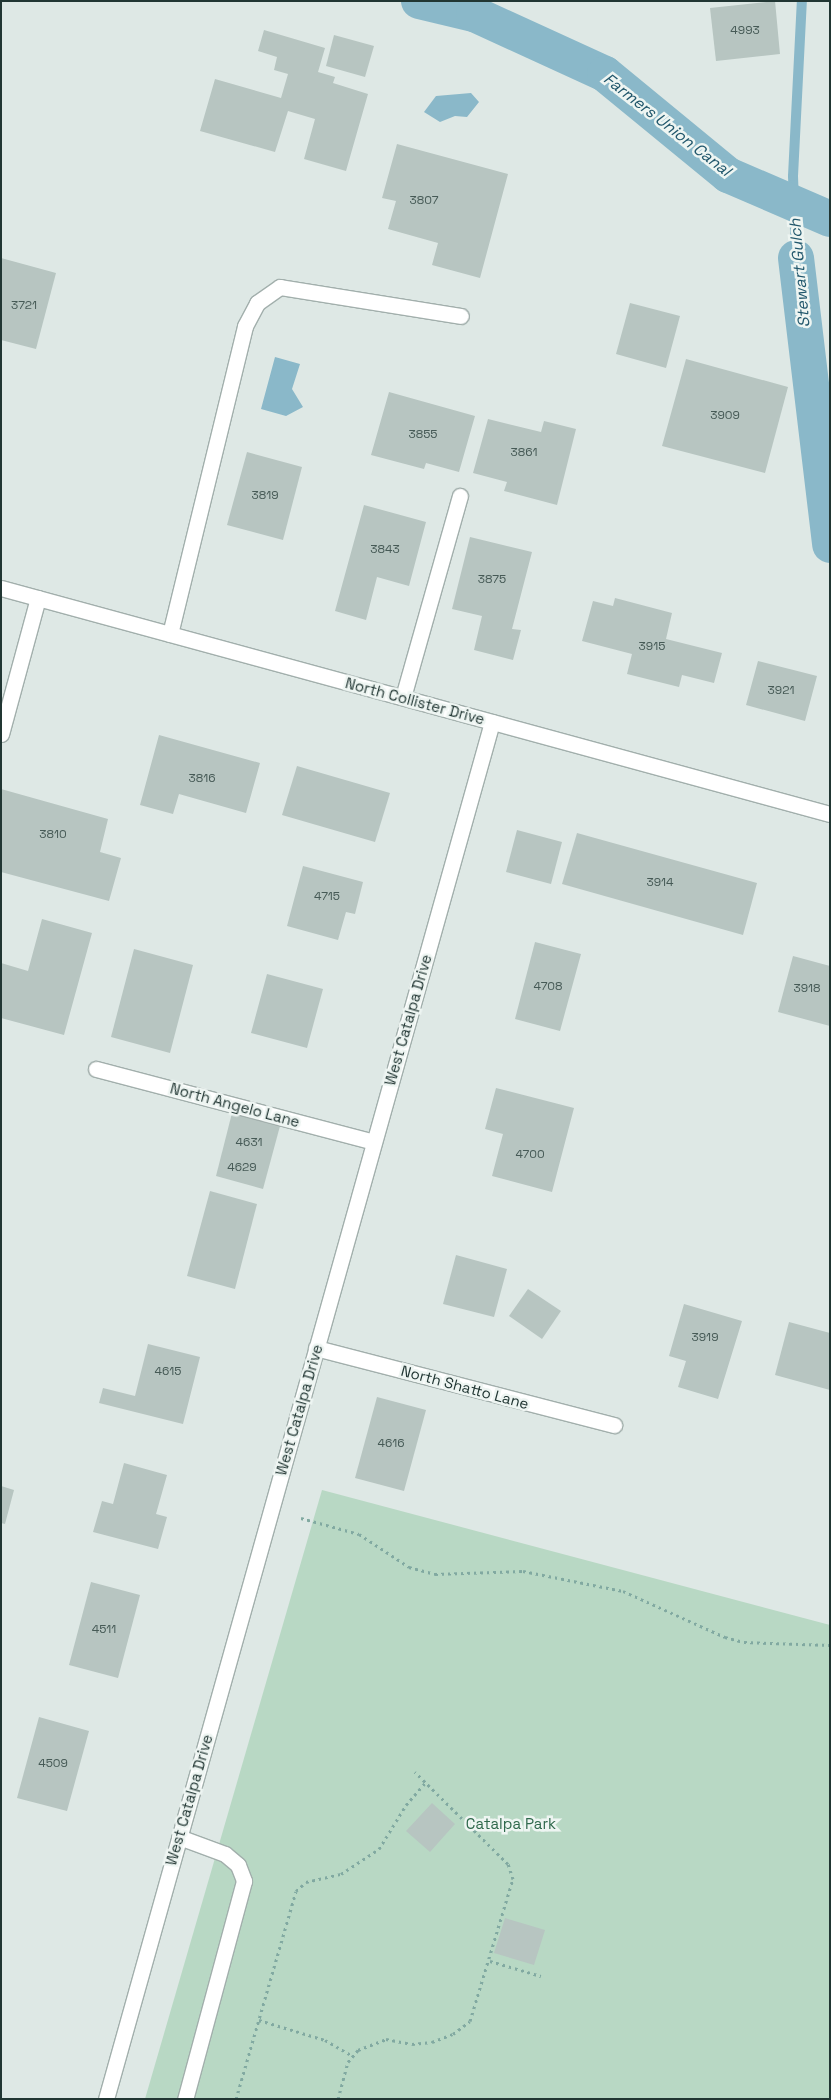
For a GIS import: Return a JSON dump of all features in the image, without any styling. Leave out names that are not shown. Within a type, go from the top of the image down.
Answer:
[{"type":"street","points":[[170,634],[245,326],[257,303],[280,287],[461,316]]},
{"type":"street","points":[[403,697],[460,496]]},
{"type":"street","name":"North Collister Drive","points":[[1,588],[830,814]]},
{"type":"street","points":[[1,734],[38,598]]},
{"type":"street","name":"West Catalpa Drive","points":[[106,2099],[492,722]]},
{"type":"street","name":"North Angelo Lane","points":[[96,1069],[374,1142]]},
{"type":"street","name":"North Shatto Lane","points":[[316,1348],[614,1425]]},
{"type":"street","points":[[179,1838],[225,1854],[238,1865],[244,1881],[185,2099]]},
{"type":"path","points":[[300,1518],[359,1534],[409,1567],[435,1574],[523,1571],[623,1591],[734,1640],[830,1645]]},
{"type":"path","points":[[338,2099],[351,2055],[386,2039],[412,2044],[453,2034],[470,2021],[490,1961],[513,1879],[508,1864],[415,1772]]},
{"type":"path","points":[[236,2099],[296,1891],[306,1882],[341,1874],[379,1849],[406,1805],[426,1782]]},
{"type":"path","points":[[490,1961],[541,1976]]},
{"type":"path","points":[[259,2020],[325,2040],[351,2055]]},
{"type":"green space","name":"Catalpa Park","points":[[322,1490],[830,1625],[830,2099],[145,2099]]},
{"type":"water","points":[[471,93],[479,102],[467,117],[455,116],[440,122],[424,112],[436,96]]},
{"type":"water","points":[[275,357],[300,364],[292,389],[303,407],[286,416],[261,409]]},
{"type":"building","points":[[775,1],[780,54],[716,61],[710,8]]},
{"type":"building","points":[[264,30],[325,48],[318,72],[335,77],[333,83],[368,94],[346,171],[304,159],[315,119],[288,111],[275,152],[200,131],[215,79],[281,98],[288,74],[274,70],[277,57],[258,51]]},
{"type":"building","points":[[334,35],[374,46],[365,77],[326,66]]},
{"type":"building","points":[[397,144],[508,174],[480,278],[432,265],[438,243],[388,229],[396,201],[382,198]]},
{"type":"building","points":[[1,258],[56,273],[36,349],[1,340]]},
{"type":"building","points":[[630,303],[680,316],[666,368],[616,354]]},
{"type":"building","points":[[686,359],[788,387],[765,473],[662,446]]},
{"type":"building","points":[[389,392],[475,416],[459,472],[426,463],[424,469],[371,455]]},
{"type":"building","points":[[488,419],[541,432],[544,421],[576,429],[557,505],[504,491],[507,482],[473,473]]},
{"type":"building","points":[[247,452],[302,467],[283,540],[227,525]]},
{"type":"building","points":[[364,505],[426,522],[409,586],[377,577],[366,620],[335,611]]},
{"type":"building","points":[[470,537],[532,552],[512,629],[521,630],[513,660],[474,650],[482,616],[452,609]]},
{"type":"building","points":[[615,598],[672,613],[666,639],[722,653],[714,683],[682,675],[679,687],[627,674],[632,654],[582,641],[593,601],[613,606]]},
{"type":"building","points":[[758,661],[817,676],[805,721],[746,705]]},
{"type":"building","points":[[159,735],[260,763],[246,813],[179,794],[173,814],[140,805]]},
{"type":"building","points":[[297,766],[390,793],[375,842],[282,815]]},
{"type":"building","points":[[1,789],[108,819],[100,852],[121,858],[109,901],[1,872]]},
{"type":"building","points":[[517,830],[562,842],[551,884],[506,872]]},
{"type":"building","points":[[577,833],[757,883],[743,935],[562,884]]},
{"type":"building","points":[[303,866],[363,882],[355,914],[346,912],[338,940],[287,926]]},
{"type":"building","points":[[42,919],[92,933],[64,1035],[1,1018],[1,963],[28,971]]},
{"type":"building","points":[[535,942],[581,954],[560,1031],[515,1019]]},
{"type":"building","points":[[134,949],[193,965],[170,1053],[111,1037]]},
{"type":"building","points":[[793,956],[830,966],[830,1026],[778,1012]]},
{"type":"building","points":[[267,974],[323,989],[307,1048],[251,1033]]},
{"type":"building","points":[[496,1088],[574,1108],[552,1192],[492,1176],[503,1134],[485,1129]]},
{"type":"building","points":[[232,1113],[280,1126],[263,1189],[216,1176]]},
{"type":"building","points":[[210,1191],[257,1204],[235,1289],[187,1276]]},
{"type":"building","points":[[456,1255],[507,1269],[494,1317],[443,1304]]},
{"type":"building","points":[[528,1289],[561,1311],[542,1339],[509,1316]]},
{"type":"building","points":[[684,1304],[742,1321],[718,1399],[678,1387],[686,1361],[669,1356]]},
{"type":"building","points":[[789,1322],[830,1333],[830,1390],[775,1375]]},
{"type":"building","points":[[148,1344],[200,1357],[183,1424],[99,1403],[103,1388],[135,1396]]},
{"type":"building","points":[[377,1397],[426,1410],[404,1491],[355,1478]]},
{"type":"building","points":[[124,1463],[167,1475],[156,1514],[167,1517],[158,1549],[93,1532],[102,1501],[113,1504]]},
{"type":"building","points":[[1,1486],[14,1490],[5,1524],[1,1523]]},
{"type":"building","points":[[91,1582],[140,1595],[118,1678],[69,1665]]},
{"type":"building","points":[[39,1717],[89,1731],[67,1811],[17,1798]]},
{"type":"building","points":[[432,1803],[455,1824],[430,1852],[406,1831]]},
{"type":"building","points":[[505,1918],[545,1930],[534,1965],[494,1953]]},
{"type":"waterway","name":"Farmers Union Canal","points":[[419,1],[474,14],[605,74],[728,175],[830,219]]},
{"type":"waterway","name":"Stewart Gulch","points":[[796,258],[793,176],[802,1]]},
{"type":"waterway","name":"Stewart Gulch","points":[[796,258],[830,545]]}]
